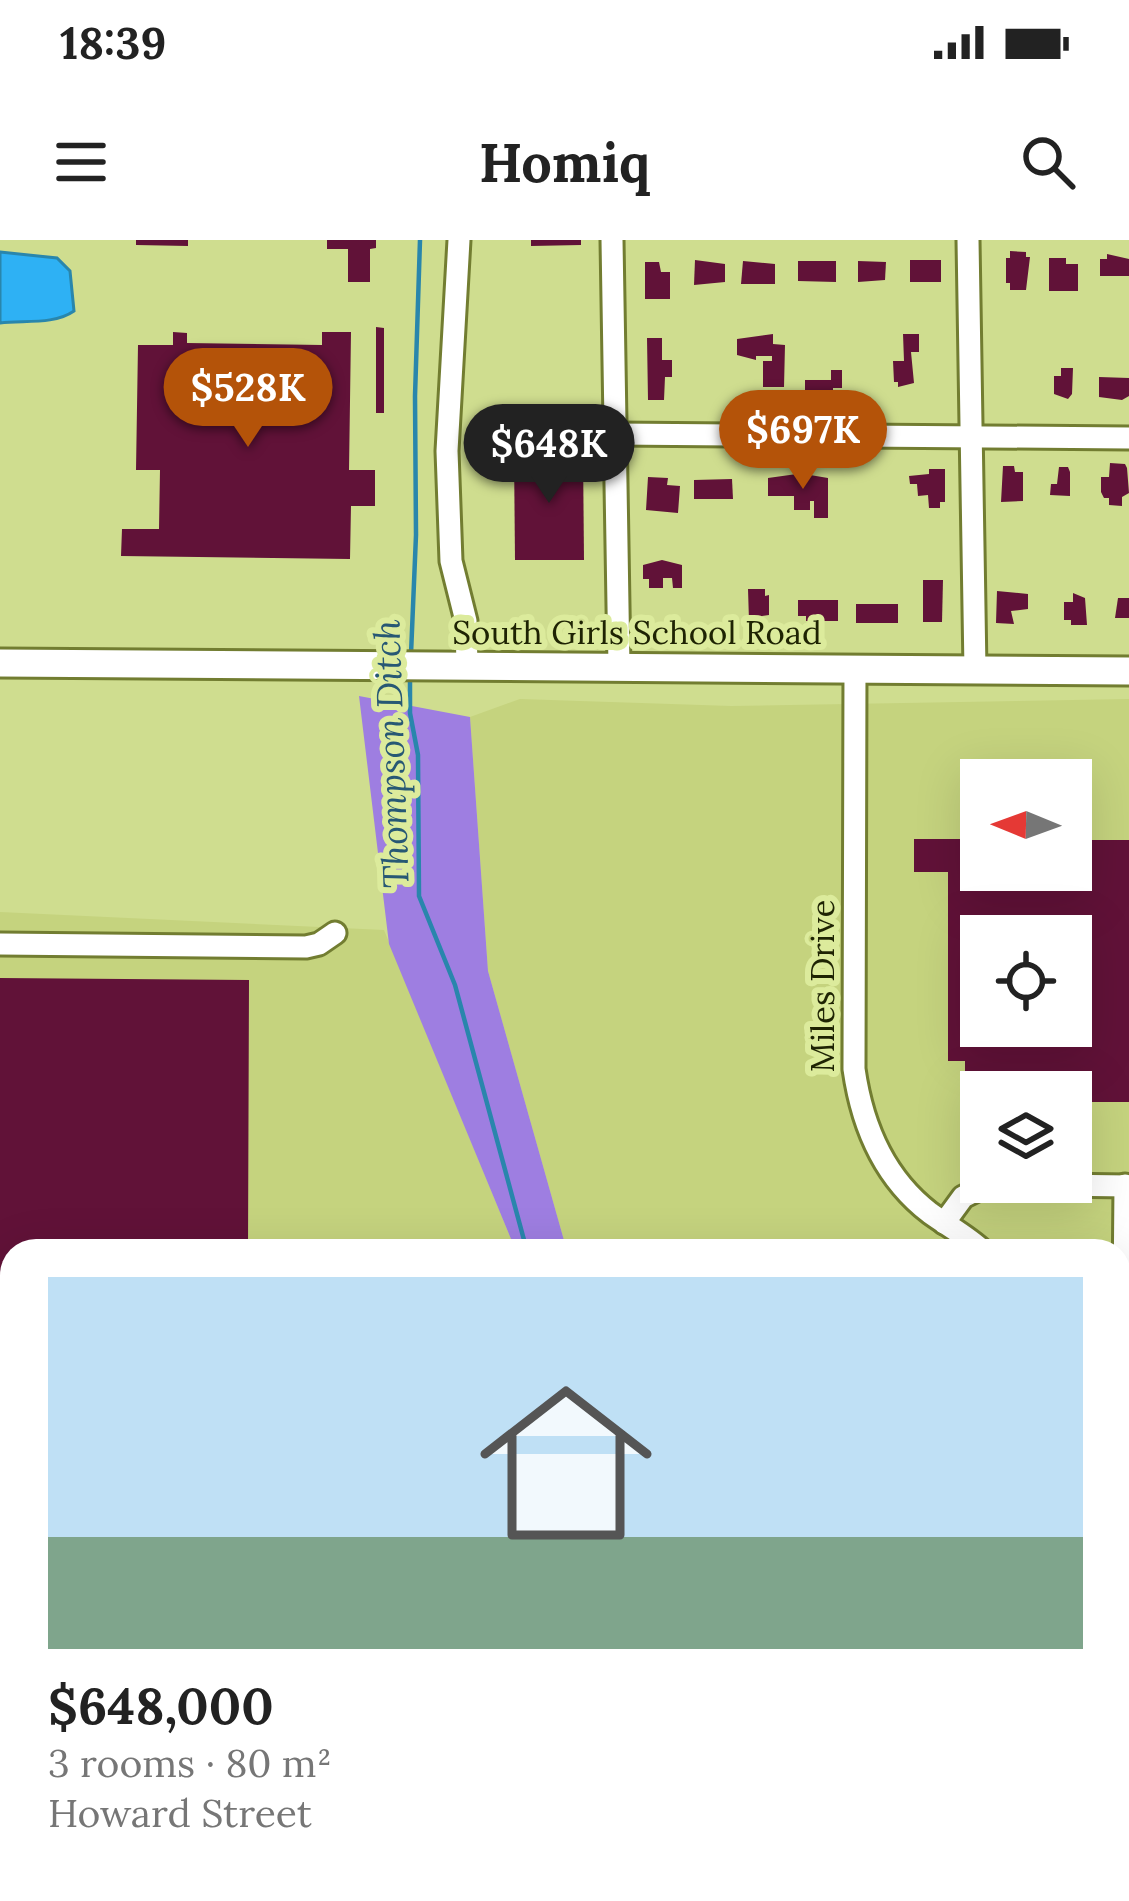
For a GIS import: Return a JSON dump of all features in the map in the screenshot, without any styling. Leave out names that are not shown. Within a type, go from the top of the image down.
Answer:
[{"type":"main road","name":"South Girls School Road","points":[[0,663],[1129,671]]},
{"type":"street","points":[[460,240],[447,452],[451,561],[466,621],[467,667]]},
{"type":"street","points":[[612,240],[620,667]]},
{"type":"street","points":[[968,240],[975,670]]},
{"type":"street","points":[[615,434],[1129,438]]},
{"type":"street","name":"Miles Drive","points":[[855,669],[856,1092],[885,1163],[916,1201],[967,1239]]},
{"type":"street","points":[[0,944],[306,947],[335,933]]},
{"type":"street","points":[[944,1222],[963,1197],[989,1184],[1127,1186],[1126,1239]]},
{"type":"shaded area","points":[[359,696],[470,717],[488,971],[564,1239],[511,1239],[389,944]]},
{"type":"shaded area","points":[[520,699],[731,706],[1129,699],[1129,1239],[564,1239],[488,971],[470,717]]},
{"type":"shaded area","points":[[0,912],[384,930],[511,1239],[0,1239]]},
{"type":"water","points":[[0,252],[57,258],[70,271],[74,311],[48,320],[0,323]]},
{"type":"building","points":[[136,240],[188,240],[188,246],[136,245]]},
{"type":"building","points":[[327,240],[376,240],[376,248],[370,249],[370,282],[348,282],[348,249],[327,249]]},
{"type":"building","points":[[531,240],[581,240],[581,245],[531,246]]},
{"type":"building","points":[[1010,251],[1026,252],[1030,257],[1026,290],[1010,290],[1006,283]]},
{"type":"building","points":[[1107,254],[1129,259],[1129,276],[1100,276],[1100,259],[1107,259]]},
{"type":"building","points":[[1049,258],[1078,264],[1078,291],[1049,291]]},
{"type":"building","points":[[695,260],[725,264],[725,282],[694,285]]},
{"type":"building","points":[[910,260],[941,260],[941,282],[910,282]]},
{"type":"building","points":[[743,261],[775,264],[775,284],[741,284]]},
{"type":"building","points":[[798,261],[836,261],[836,282],[798,281]]},
{"type":"building","points":[[858,261],[886,262],[885,280],[858,282]]},
{"type":"building","points":[[645,262],[659,262],[661,272],[670,272],[670,299],[645,299]]},
{"type":"building","points":[[376,327],[384,328],[384,413],[376,413]]},
{"type":"building","points":[[173,332],[187,333],[187,343],[322,345],[322,332],[351,332],[349,470],[375,470],[375,506],[351,506],[350,559],[121,556],[122,529],[159,529],[160,470],[136,470],[138,345],[173,345]]},
{"type":"building","points":[[773,334],[773,344],[785,345],[784,387],[763,387],[763,361],[772,361],[772,356],[756,356],[756,360],[737,355],[737,339]]},
{"type":"building","points":[[903,334],[919,334],[919,352],[911,352],[914,383],[898,387],[893,361],[904,361]]},
{"type":"building","points":[[647,338],[662,338],[662,360],[672,360],[664,400],[648,400]]},
{"type":"building","points":[[1061,368],[1073,368],[1068,399],[1054,394],[1054,376],[1061,376]]},
{"type":"building","points":[[831,370],[842,370],[842,388],[833,388],[833,398],[805,399],[805,380],[831,380]]},
{"type":"building","points":[[1099,377],[1129,378],[1129,396],[1122,400],[1099,397]]},
{"type":"building","points":[[514,453],[583,453],[584,560],[515,560]]},
{"type":"building","points":[[1110,463],[1127,468],[1129,493],[1122,497],[1122,506],[1109,505],[1109,498],[1101,492],[1101,477],[1109,477]]},
{"type":"building","points":[[1003,466],[1023,472],[1023,501],[1001,502]]},
{"type":"building","points":[[1059,467],[1068,467],[1070,472],[1070,496],[1050,495]]},
{"type":"building","points":[[929,469],[945,469],[945,502],[940,502],[940,508],[929,508],[928,495],[918,496],[917,484],[910,484],[909,476],[929,474]]},
{"type":"building","points":[[804,473],[804,478],[828,478],[828,518],[814,518],[814,501],[810,501],[810,510],[794,510],[794,496],[768,496],[768,478]]},
{"type":"building","points":[[648,477],[668,478],[667,485],[680,486],[678,513],[646,510]]},
{"type":"building","points":[[732,479],[733,499],[694,499],[694,480]]},
{"type":"building","points":[[662,560],[682,565],[682,588],[673,588],[672,578],[663,578],[663,588],[649,588],[643,565]]},
{"type":"building","points":[[923,580],[943,580],[942,622],[923,622]]},
{"type":"building","points":[[748,589],[765,589],[765,596],[769,595],[769,615],[762,616],[763,621],[749,621]]},
{"type":"building","points":[[997,591],[1028,594],[1028,609],[1011,611],[1014,624],[996,623]]},
{"type":"building","points":[[1073,593],[1085,598],[1087,625],[1064,620],[1064,602],[1073,602]]},
{"type":"building","points":[[1118,598],[1129,598],[1129,618],[1115,618]]},
{"type":"building","points":[[798,600],[838,600],[838,621],[806,621],[806,616],[798,616]]},
{"type":"building","points":[[856,604],[898,604],[898,623],[856,623]]},
{"type":"building","points":[[914,839],[960,839],[960,891],[1092,891],[1092,840],[1129,840],[1129,1102],[1092,1102],[1092,1071],[965,1071],[965,1061],[948,1061],[948,872],[914,872]]},
{"type":"building","points":[[0,978],[249,980],[248,1239],[0,1239]]},
{"type":"waterway","name":"Thompson Ditch","points":[[411,654],[420,240]]},
{"type":"waterway","name":"Thompson Ditch","points":[[410,677],[410,713],[418,755],[419,896],[455,985],[524,1239]]}]
